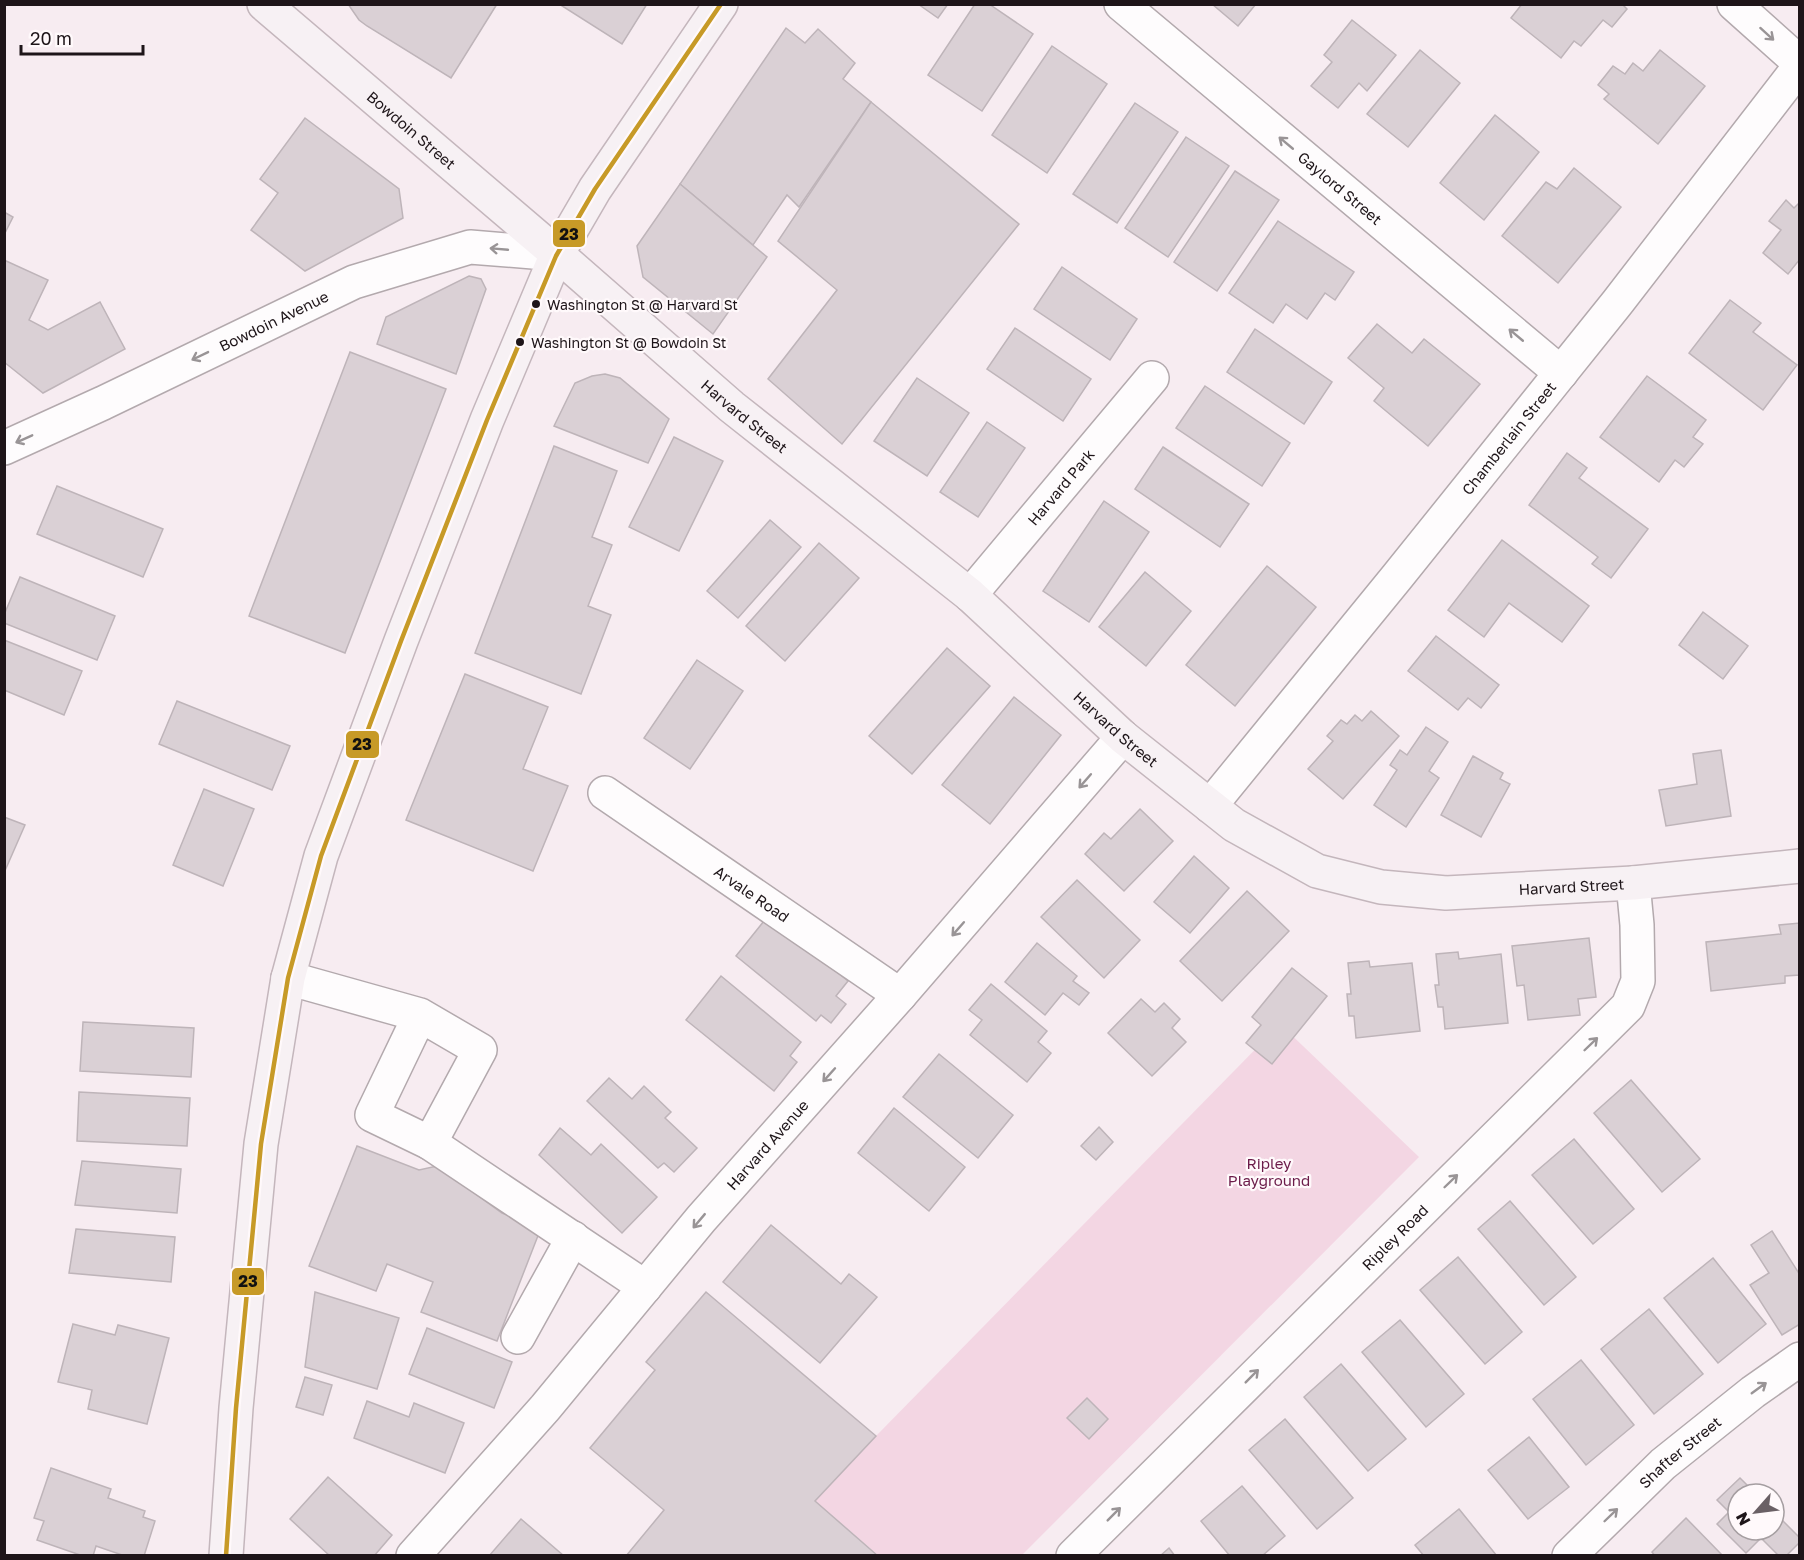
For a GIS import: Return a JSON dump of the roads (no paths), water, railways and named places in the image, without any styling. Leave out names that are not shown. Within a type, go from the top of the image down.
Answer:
[{"type":"main road","points":[[226,1556],[236,1408],[261,1144],[288,978],[321,856],[486,420],[557,254],[595,189],[721,4]]},
{"type":"main road","name":"Bowdoin Street","points":[[270,6],[557,254]]},
{"type":"main road","name":"Harvard Street","points":[[557,254],[732,407],[970,595],[1123,736],[1234,825],[1317,871],[1381,887],[1446,892],[1633,883],[1800,866]]},
{"type":"street","name":"Gaylord Street","points":[[1121,4],[1561,373]]},
{"type":"street","points":[[1734,4],[1800,64]]},
{"type":"street","name":"Chamberlain Street","points":[[1210,806],[1561,373],[1800,64]]},
{"type":"street","name":"Bowdoin Avenue","points":[[4,448],[354,282],[470,247],[557,254]]},
{"type":"street","name":"Harvard Park","points":[[970,595],[1152,378]]},
{"type":"street","name":"Harvard Avenue","points":[[413,1556],[545,1408],[701,1219],[900,995],[1123,736]]},
{"type":"street","name":"Arvale Road","points":[[606,793],[900,995]]},
{"type":"street","name":"Ripley Road","points":[[1073,1556],[1628,1006],[1638,981],[1637,925],[1633,883]]},
{"type":"street","points":[[288,978],[420,1015],[480,1050],[430,1143]]},
{"type":"street","points":[[420,1015],[372,1115],[430,1143],[645,1287]]},
{"type":"street","points":[[518,1337],[573,1238]]},
{"type":"street","name":"Shafter Street","points":[[1569,1556],[1663,1464],[1753,1392],[1800,1359]]},
{"type":"place","name":"Washington St @ Harvard St","points":[[536,304]]},
{"type":"place","name":"Washington St @ Bowdoin St","points":[[520,342]]},
{"type":"park label","name":"Ripley Playground","points":[[1269,1172]]}]
